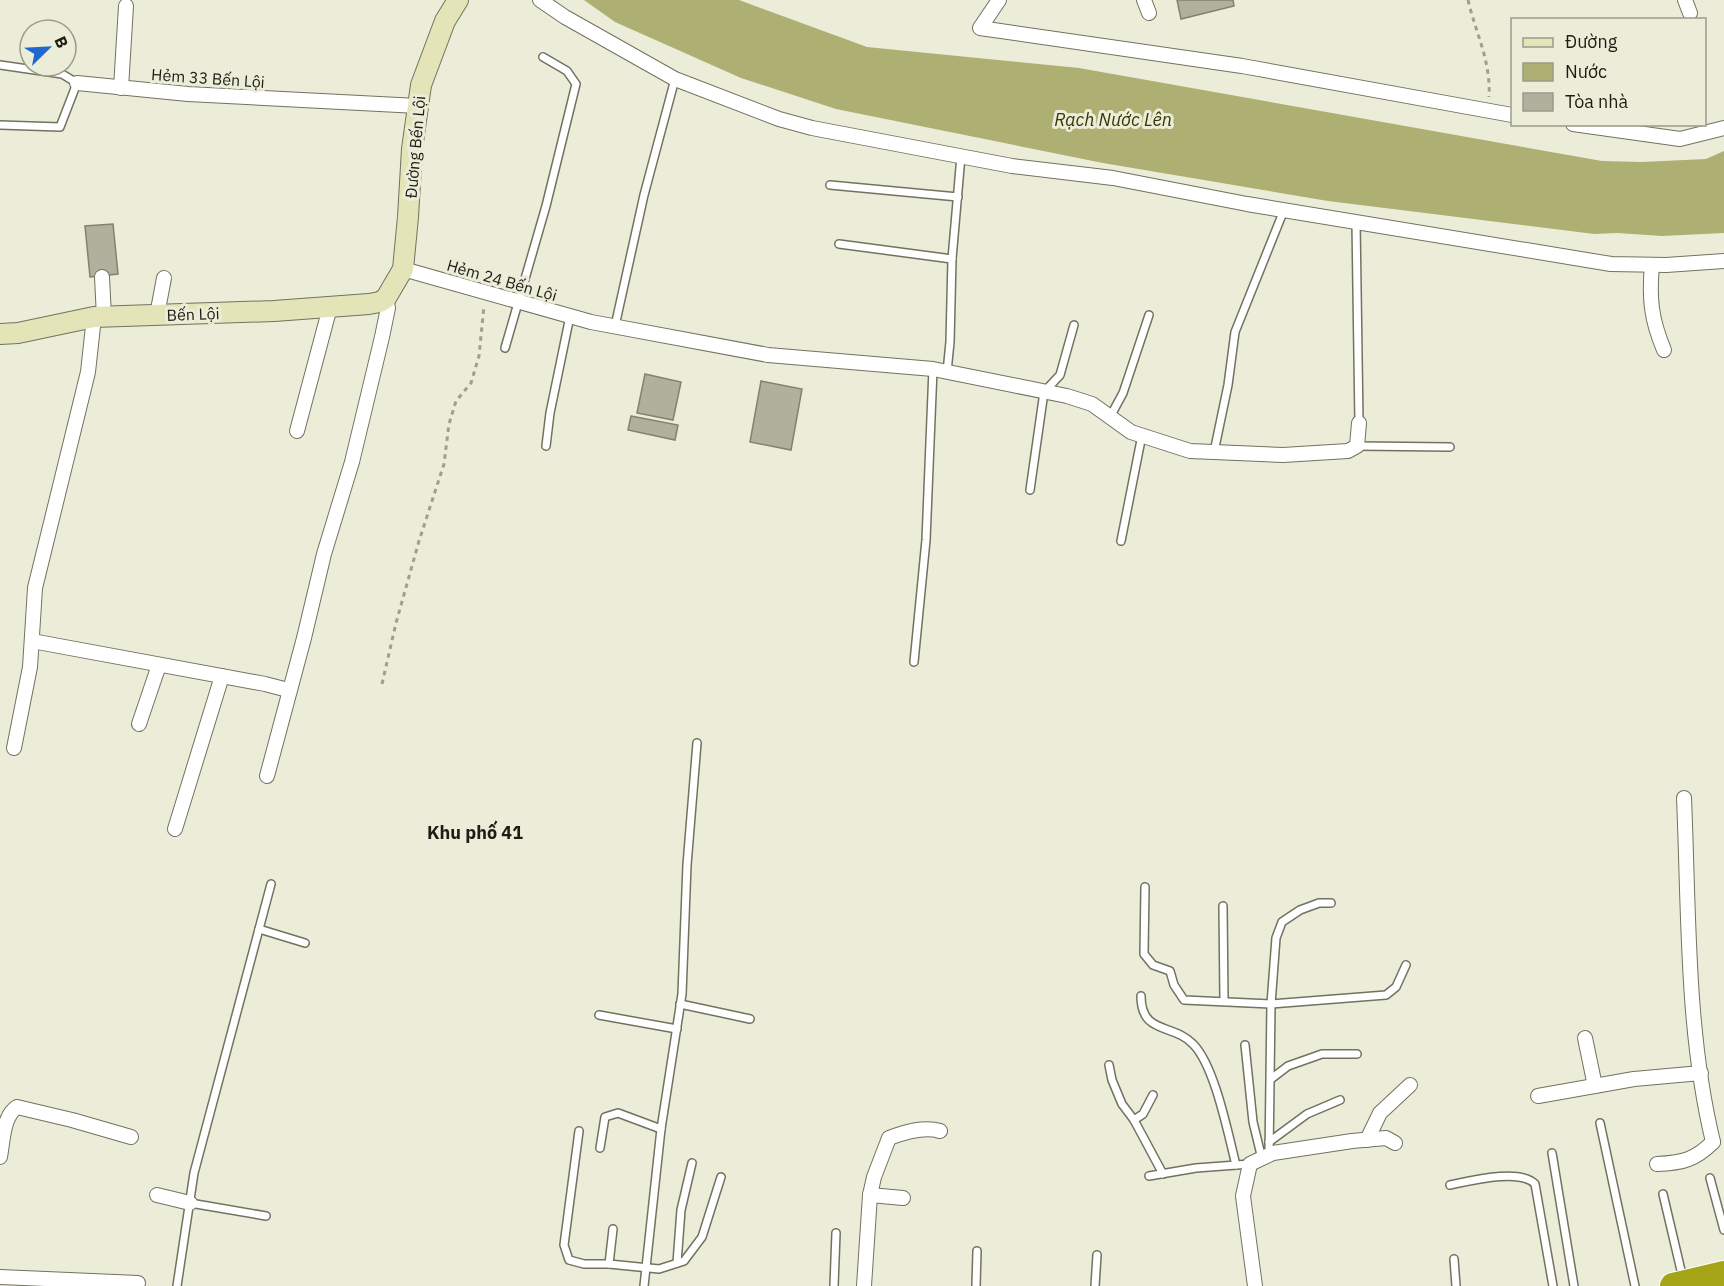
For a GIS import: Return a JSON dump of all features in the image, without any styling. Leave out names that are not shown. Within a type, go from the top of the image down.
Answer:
[{"type":"highway","points":[[1678,1285],[1724,1274]]},
{"type":"street","name":"Đường Bến Lội","points":[[386,298],[403,269],[412,149],[421,86],[445,21],[458,0]]},
{"type":"street","points":[[540,0],[675,78],[779,119],[812,129],[1012,166],[1113,178],[1284,210],[1611,264],[1704,264],[1724,261]]},
{"type":"street","points":[[999,0],[980,28],[1242,66],[1511,115]]},
{"type":"street","points":[[121,88],[126,6]]},
{"type":"street","name":"Hẻm 33 Bến Lội","points":[[77,83],[280,100],[418,106]]},
{"type":"street","points":[[1587,126],[1680,139],[1724,128]]},
{"type":"street","points":[[1652,265],[1650,302],[1655,327],[1665,350]]},
{"type":"street","name":"Hẻm 24 Bến Lội","points":[[403,269],[591,322],[768,355],[933,369],[1067,396],[1092,404],[1131,432],[1190,451],[1283,455],[1348,451],[1357,447]]},
{"type":"street","points":[[14,748],[30,667],[34,588],[88,372],[99,317],[102,277]]},
{"type":"street","points":[[157,315],[164,278]]},
{"type":"street","points":[[267,776],[324,554],[352,462],[382,337],[387,308],[386,298]]},
{"type":"street","name":"Bến Lội","points":[[0,334],[18,333],[99,317],[330,307],[369,304],[386,298]]},
{"type":"street","points":[[297,431],[330,307]]},
{"type":"street","points":[[1357,447],[1359,423]]},
{"type":"street","points":[[32,641],[288,690]]},
{"type":"street","points":[[139,724],[159,665]]},
{"type":"street","points":[[175,829],[222,676]]},
{"type":"street","points":[[1657,1164],[1679,1163],[1718,1144],[1707,1120],[1692,1010],[1684,798]]},
{"type":"street","points":[[1585,1038],[1595,1086]]},
{"type":"street","points":[[1538,1096],[1634,1079],[1701,1072]]},
{"type":"street","points":[[1367,1140],[1380,1113],[1410,1085]]},
{"type":"street","points":[[0,1157],[7,1118],[17,1107],[131,1137]]},
{"type":"street","points":[[864,1286],[870,1196],[874,1177],[890,1138],[907,1132],[934,1129],[940,1131]]},
{"type":"street","points":[[1255,1286],[1243,1196],[1257,1157],[1386,1138],[1395,1143]]},
{"type":"street","points":[[157,1195],[190,1203]]},
{"type":"street","points":[[870,1196],[903,1198]]},
{"type":"street","points":[[0,1276],[104,1284],[138,1283]]},
{"type":"lane","points":[[505,348],[546,206],[576,84],[567,71],[543,57]]},
{"type":"lane","name":"Hẻm 33 Bến Lội","points":[[0,65],[62,74],[77,83]]},
{"type":"lane","points":[[615,326],[641,206],[675,78]]},
{"type":"lane","points":[[0,125],[60,127],[77,83]]},
{"type":"lane","points":[[947,372],[952,259],[962,156]]},
{"type":"lane","points":[[830,184],[958,197]]},
{"type":"lane","points":[[1214,452],[1236,332],[1284,210]]},
{"type":"lane","points":[[1356,222],[1359,423]]},
{"type":"lane","points":[[839,244],[952,259]]},
{"type":"lane","points":[[1110,417],[1123,393],[1149,315]]},
{"type":"lane","points":[[546,446],[550,413],[570,316]]},
{"type":"lane","points":[[1030,490],[1044,392],[1060,375],[1074,326]]},
{"type":"lane","points":[[914,662],[926,540],[933,369]]},
{"type":"lane","points":[[1121,541],[1142,435]]},
{"type":"lane","points":[[1357,447],[1450,447]]},
{"type":"lane","points":[[644,1286],[661,1129],[680,1004],[687,865],[697,743]]},
{"type":"lane","points":[[177,1286],[194,1173],[271,884]]},
{"type":"lane","points":[[1145,887],[1144,954],[1153,965],[1170,971],[1174,986],[1184,1000],[1272,1004],[1386,995],[1396,987],[1406,965]]},
{"type":"lane","points":[[1257,1157],[1271,1079],[1276,938],[1282,922],[1300,910],[1319,903],[1331,903]]},
{"type":"lane","points":[[1223,906],[1224,1001]]},
{"type":"lane","points":[[259,929],[305,943]]},
{"type":"lane","points":[[1141,996],[1141,1007],[1147,1021],[1160,1028],[1182,1034],[1195,1046],[1257,1157]]},
{"type":"lane","points":[[680,1004],[750,1020]]},
{"type":"lane","points":[[599,1015],[677,1029]]},
{"type":"lane","points":[[1245,1045],[1257,1157]]},
{"type":"lane","points":[[1271,1079],[1288,1066],[1322,1054],[1357,1054]]},
{"type":"lane","points":[[1109,1065],[1112,1080],[1122,1104],[1134,1120],[1163,1174]]},
{"type":"lane","points":[[1134,1120],[1143,1114],[1153,1095]]},
{"type":"lane","points":[[1149,1176],[1257,1157],[1307,1114],[1340,1100]]},
{"type":"lane","points":[[600,1148],[605,1117],[618,1113],[661,1129]]},
{"type":"lane","points":[[1600,1123],[1635,1286]]},
{"type":"lane","points":[[579,1131],[566,1217],[565,1252],[569,1260],[584,1264],[659,1269],[684,1261],[702,1237],[721,1177]]},
{"type":"lane","points":[[1552,1154],[1574,1286]]},
{"type":"lane","points":[[677,1263],[681,1210],[692,1163]]},
{"type":"lane","points":[[1450,1185],[1489,1178],[1523,1176],[1531,1179],[1535,1184],[1553,1286]]},
{"type":"lane","points":[[1710,1178],[1724,1230]]},
{"type":"lane","points":[[1663,1194],[1678,1285]]},
{"type":"lane","points":[[190,1203],[266,1216]]},
{"type":"lane","points":[[609,1264],[613,1229]]},
{"type":"lane","points":[[834,1286],[836,1233]]},
{"type":"lane","points":[[976,1286],[977,1251]]},
{"type":"lane","points":[[1095,1286],[1097,1255]]},
{"type":"lane","points":[[1454,1259],[1456,1286]]},
{"type":"path","points":[[1468,0],[1482,42],[1490,80],[1488,111]]},
{"type":"path","points":[[382,684],[419,541],[444,464],[451,416],[456,400],[471,383],[479,356],[486,292]]},
{"type":"water","name":"Rạch Nước Lên","points":[[584,0],[739,0],[867,47],[1079,68],[1602,161],[1706,159],[1724,151],[1724,233],[1662,236],[1594,234],[1328,201],[1103,163],[836,109],[741,78],[615,22]]},
{"type":"building","points":[[1177,0],[1233,0],[1234,6],[1181,19]]},
{"type":"building","points":[[113,224],[118,274],[90,277],[85,226]]},
{"type":"building","points":[[645,374],[681,382],[673,420],[637,413]]},
{"type":"building","points":[[761,381],[802,389],[791,450],[750,442]]},
{"type":"building","points":[[631,416],[678,425],[675,440],[628,430]]},
{"type":"district","name":"Khu phố 41","points":[[475,832]]}]
